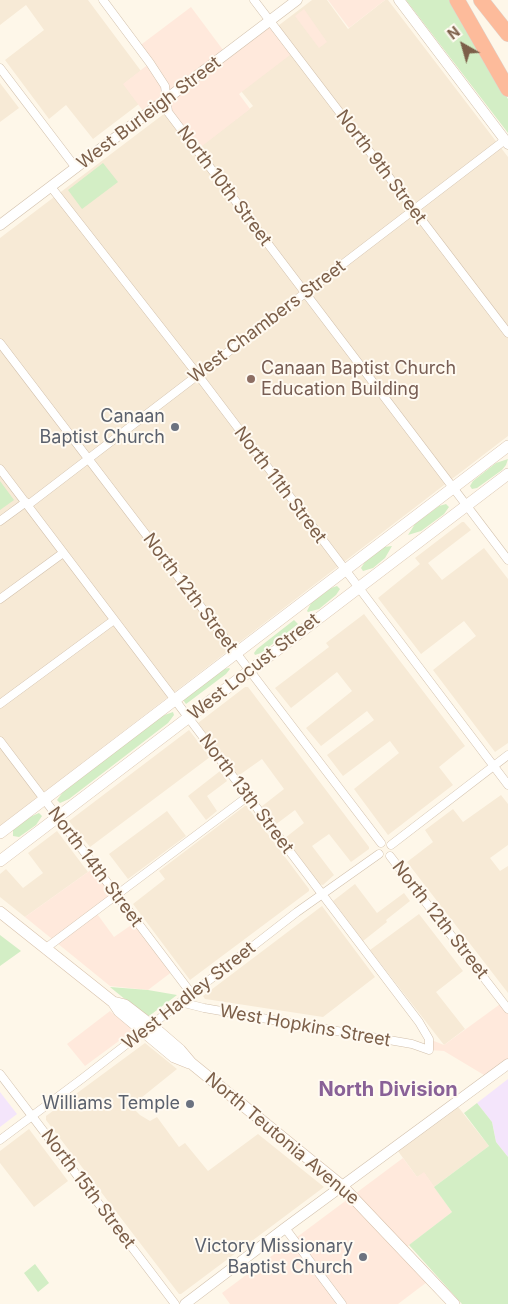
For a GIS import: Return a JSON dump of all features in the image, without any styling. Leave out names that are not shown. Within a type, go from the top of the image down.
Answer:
[{"type":"highway","points":[[457,0],[508,89]]},
{"type":"highway","points":[[481,0],[508,34]]},
{"type":"main road","name":"West Locust Street","points":[[0,833],[508,446]]},
{"type":"main road","name":"West Locust Street","points":[[0,861],[508,474]]},
{"type":"main road","name":"North Teutonia Avenue","points":[[0,912],[113,1002],[119,1012],[147,1029],[174,1057],[191,1063],[342,1186],[454,1304]]},
{"type":"street","name":"North 10th Street","points":[[103,0],[165,86],[168,112],[454,487]]},
{"type":"street","name":"North 9th Street","points":[[254,0],[508,333]]},
{"type":"street","name":"West Burleigh Street","points":[[0,225],[296,0]]},
{"type":"street","points":[[399,0],[507,142]]},
{"type":"street","points":[[0,68],[76,168]]},
{"type":"street","name":"West Chambers Street","points":[[0,521],[89,460],[414,210],[507,142]]},
{"type":"street","name":"North 11th Street","points":[[51,187],[198,375],[344,571],[508,785]]},
{"type":"street","name":"North 12th Street","points":[[0,343],[380,844]]},
{"type":"street","name":"North 13th Street","points":[[0,469],[426,1034],[429,1039],[429,1050]]},
{"type":"street","points":[[454,487],[508,560]]},
{"type":"street","points":[[0,599],[63,553]]},
{"type":"street","points":[[0,704],[114,620]]},
{"type":"street","name":"North 14th Street","points":[[0,740],[191,993]]},
{"type":"street","points":[[391,845],[508,755]]},
{"type":"street","points":[[46,948],[248,797]]},
{"type":"street","points":[[387,842],[391,845],[390,856],[379,854],[380,844],[387,842]]},
{"type":"street","name":"West Hadley Street","points":[[0,1140],[322,894],[379,854]]},
{"type":"street","name":"North 12th Street","points":[[390,856],[508,1009]]},
{"type":"street","name":"West Hopkins Street","points":[[180,1002],[204,1008],[412,1044],[429,1050]]},
{"type":"street","points":[[185,1304],[508,1064]]},
{"type":"street","name":"North 15th Street","points":[[0,1074],[175,1304]]},
{"type":"street","points":[[285,1228],[342,1304]]},
{"type":"shaded area","points":[[0,0],[88,0],[141,71],[124,84],[139,104],[93,139],[66,105],[49,119],[5,60],[44,30],[26,5],[0,25]]},
{"type":"shaded area","points":[[312,0],[327,0],[348,29],[385,0],[388,0],[508,157],[508,436],[0,826],[0,238],[173,107],[202,145],[253,106],[241,91],[270,32]]},
{"type":"shaded area","points":[[328,0],[385,0],[349,28]]},
{"type":"shaded area","points":[[191,7],[226,54],[263,26],[276,30],[294,52],[239,94],[250,109],[197,150],[168,112],[166,100],[146,115],[123,84],[150,63],[138,47]]},
{"type":"shaded area","points":[[304,9],[327,42],[319,48],[295,16]]},
{"type":"shaded area","points":[[0,83],[19,108],[0,122]]},
{"type":"shaded area","points":[[462,522],[471,530],[428,563],[442,580],[484,548],[508,579],[508,743],[495,752],[433,670],[476,636],[464,621],[421,654],[378,598],[420,564],[415,558]]},
{"type":"shaded area","points":[[364,614],[465,746],[439,767],[453,785],[388,835],[354,789],[399,753],[390,741],[343,776],[327,755],[374,720],[367,711],[321,746],[306,728],[352,691],[337,672],[291,708],[275,688],[329,647],[326,643]]},
{"type":"shaded area","points":[[245,687],[248,687],[369,847],[369,849],[351,862],[329,834],[312,846],[334,875],[323,885],[319,884],[285,838],[304,823],[295,810],[275,825],[261,807],[284,789],[262,759],[238,776],[198,723]]},
{"type":"shaded area","points":[[189,730],[210,757],[90,847],[69,821]]},
{"type":"shaded area","points":[[220,771],[227,781],[207,796],[217,811],[206,820],[188,796]]},
{"type":"shaded area","points":[[501,795],[508,804],[508,845],[490,858],[500,871],[508,866],[508,993],[407,862],[433,842],[425,830],[453,809],[463,822]]},
{"type":"shaded area","points":[[246,805],[309,891],[190,980],[133,904],[165,879],[159,871]]},
{"type":"shaded area","points":[[167,811],[186,836],[128,879],[109,854]]},
{"type":"shaded area","points":[[57,831],[88,872],[25,917],[0,897],[0,874],[6,869],[23,888],[43,873],[28,853]]},
{"type":"shaded area","points":[[95,867],[116,894],[95,911],[114,937],[137,921],[173,971],[148,990],[110,986],[25,917]]},
{"type":"shaded area","points":[[355,884],[377,913],[404,893],[410,901],[363,941],[333,901]]},
{"type":"shaded area","points":[[322,906],[375,977],[323,1017],[205,999],[203,996]]},
{"type":"shaded area","points":[[419,914],[463,971],[436,992],[465,1029],[444,1045],[370,950]]},
{"type":"shaded area","points":[[503,1002],[508,1009],[508,1064],[489,1078],[444,1051],[429,1050],[429,1039],[444,1045]]},
{"type":"shaded area","points":[[110,1011],[130,1027],[131,1032],[85,1066],[67,1044]]},
{"type":"shaded area","points":[[145,1043],[177,1069],[131,1106],[150,1121],[157,1117],[179,1147],[185,1143],[208,1171],[258,1134],[324,1187],[181,1294],[179,1294],[46,1120],[46,1116]]},
{"type":"shaded area","points":[[508,1079],[508,1157],[496,1142],[492,1122],[477,1103]]},
{"type":"shaded area","points":[[0,1092],[17,1114],[0,1127]]},
{"type":"shaded area","points":[[455,1103],[489,1146],[434,1187],[424,1173],[417,1177],[395,1147]]},
{"type":"shaded area","points":[[29,1129],[68,1181],[34,1207],[0,1163],[0,1151]]},
{"type":"shaded area","points":[[403,1158],[417,1177],[424,1172],[452,1212],[403,1250],[431,1279],[398,1304],[342,1304],[339,1301],[335,1304],[230,1304],[222,1293]]},
{"type":"green space","points":[[406,0],[452,0],[508,99],[508,133]]},
{"type":"green space","points":[[103,163],[118,182],[82,209],[68,190]]},
{"type":"green space","points":[[508,459],[502,470],[477,488],[472,489],[470,486],[473,481],[496,463]]},
{"type":"green space","points":[[0,481],[14,500],[0,510]]},
{"type":"green space","points":[[446,504],[449,507],[444,514],[421,531],[408,535],[415,524],[439,506]]},
{"type":"green space","points":[[392,546],[385,558],[373,568],[363,571],[361,568],[365,562],[384,547]]},
{"type":"green space","points":[[337,586],[340,589],[336,595],[319,609],[307,611],[311,603],[331,588]]},
{"type":"green space","points":[[294,620],[298,624],[261,653],[255,655],[254,653],[257,649]]},
{"type":"green space","points":[[229,668],[226,674],[186,704],[183,700],[224,669]]},
{"type":"green space","points":[[173,712],[174,715],[168,723],[69,799],[60,803],[57,800],[63,792],[162,716]]},
{"type":"green space","points":[[39,813],[42,816],[36,825],[19,837],[13,836],[13,830],[30,817]]},
{"type":"green space","points":[[0,935],[21,951],[0,966]]},
{"type":"green space","points":[[110,987],[148,990],[177,995],[149,1016],[142,1013]]},
{"type":"green space","points":[[477,1103],[492,1122],[496,1142],[508,1157],[508,1304],[462,1304],[409,1245],[452,1212],[434,1187],[489,1146],[464,1113]]},
{"type":"green space","points":[[35,1264],[49,1283],[38,1292],[24,1273]]},
{"type":"place","name":"Canaan Baptist Church Education Building","points":[[251,379]]},
{"type":"place","name":"Canaan Baptist Church","points":[[175,427]]},
{"type":"place","name":"Williams Temple","points":[[190,1104]]},
{"type":"place","name":"Victory Missionary Baptist Church","points":[[363,1257]]},
{"type":"district","name":"North Division","points":[[388,1090]]}]
